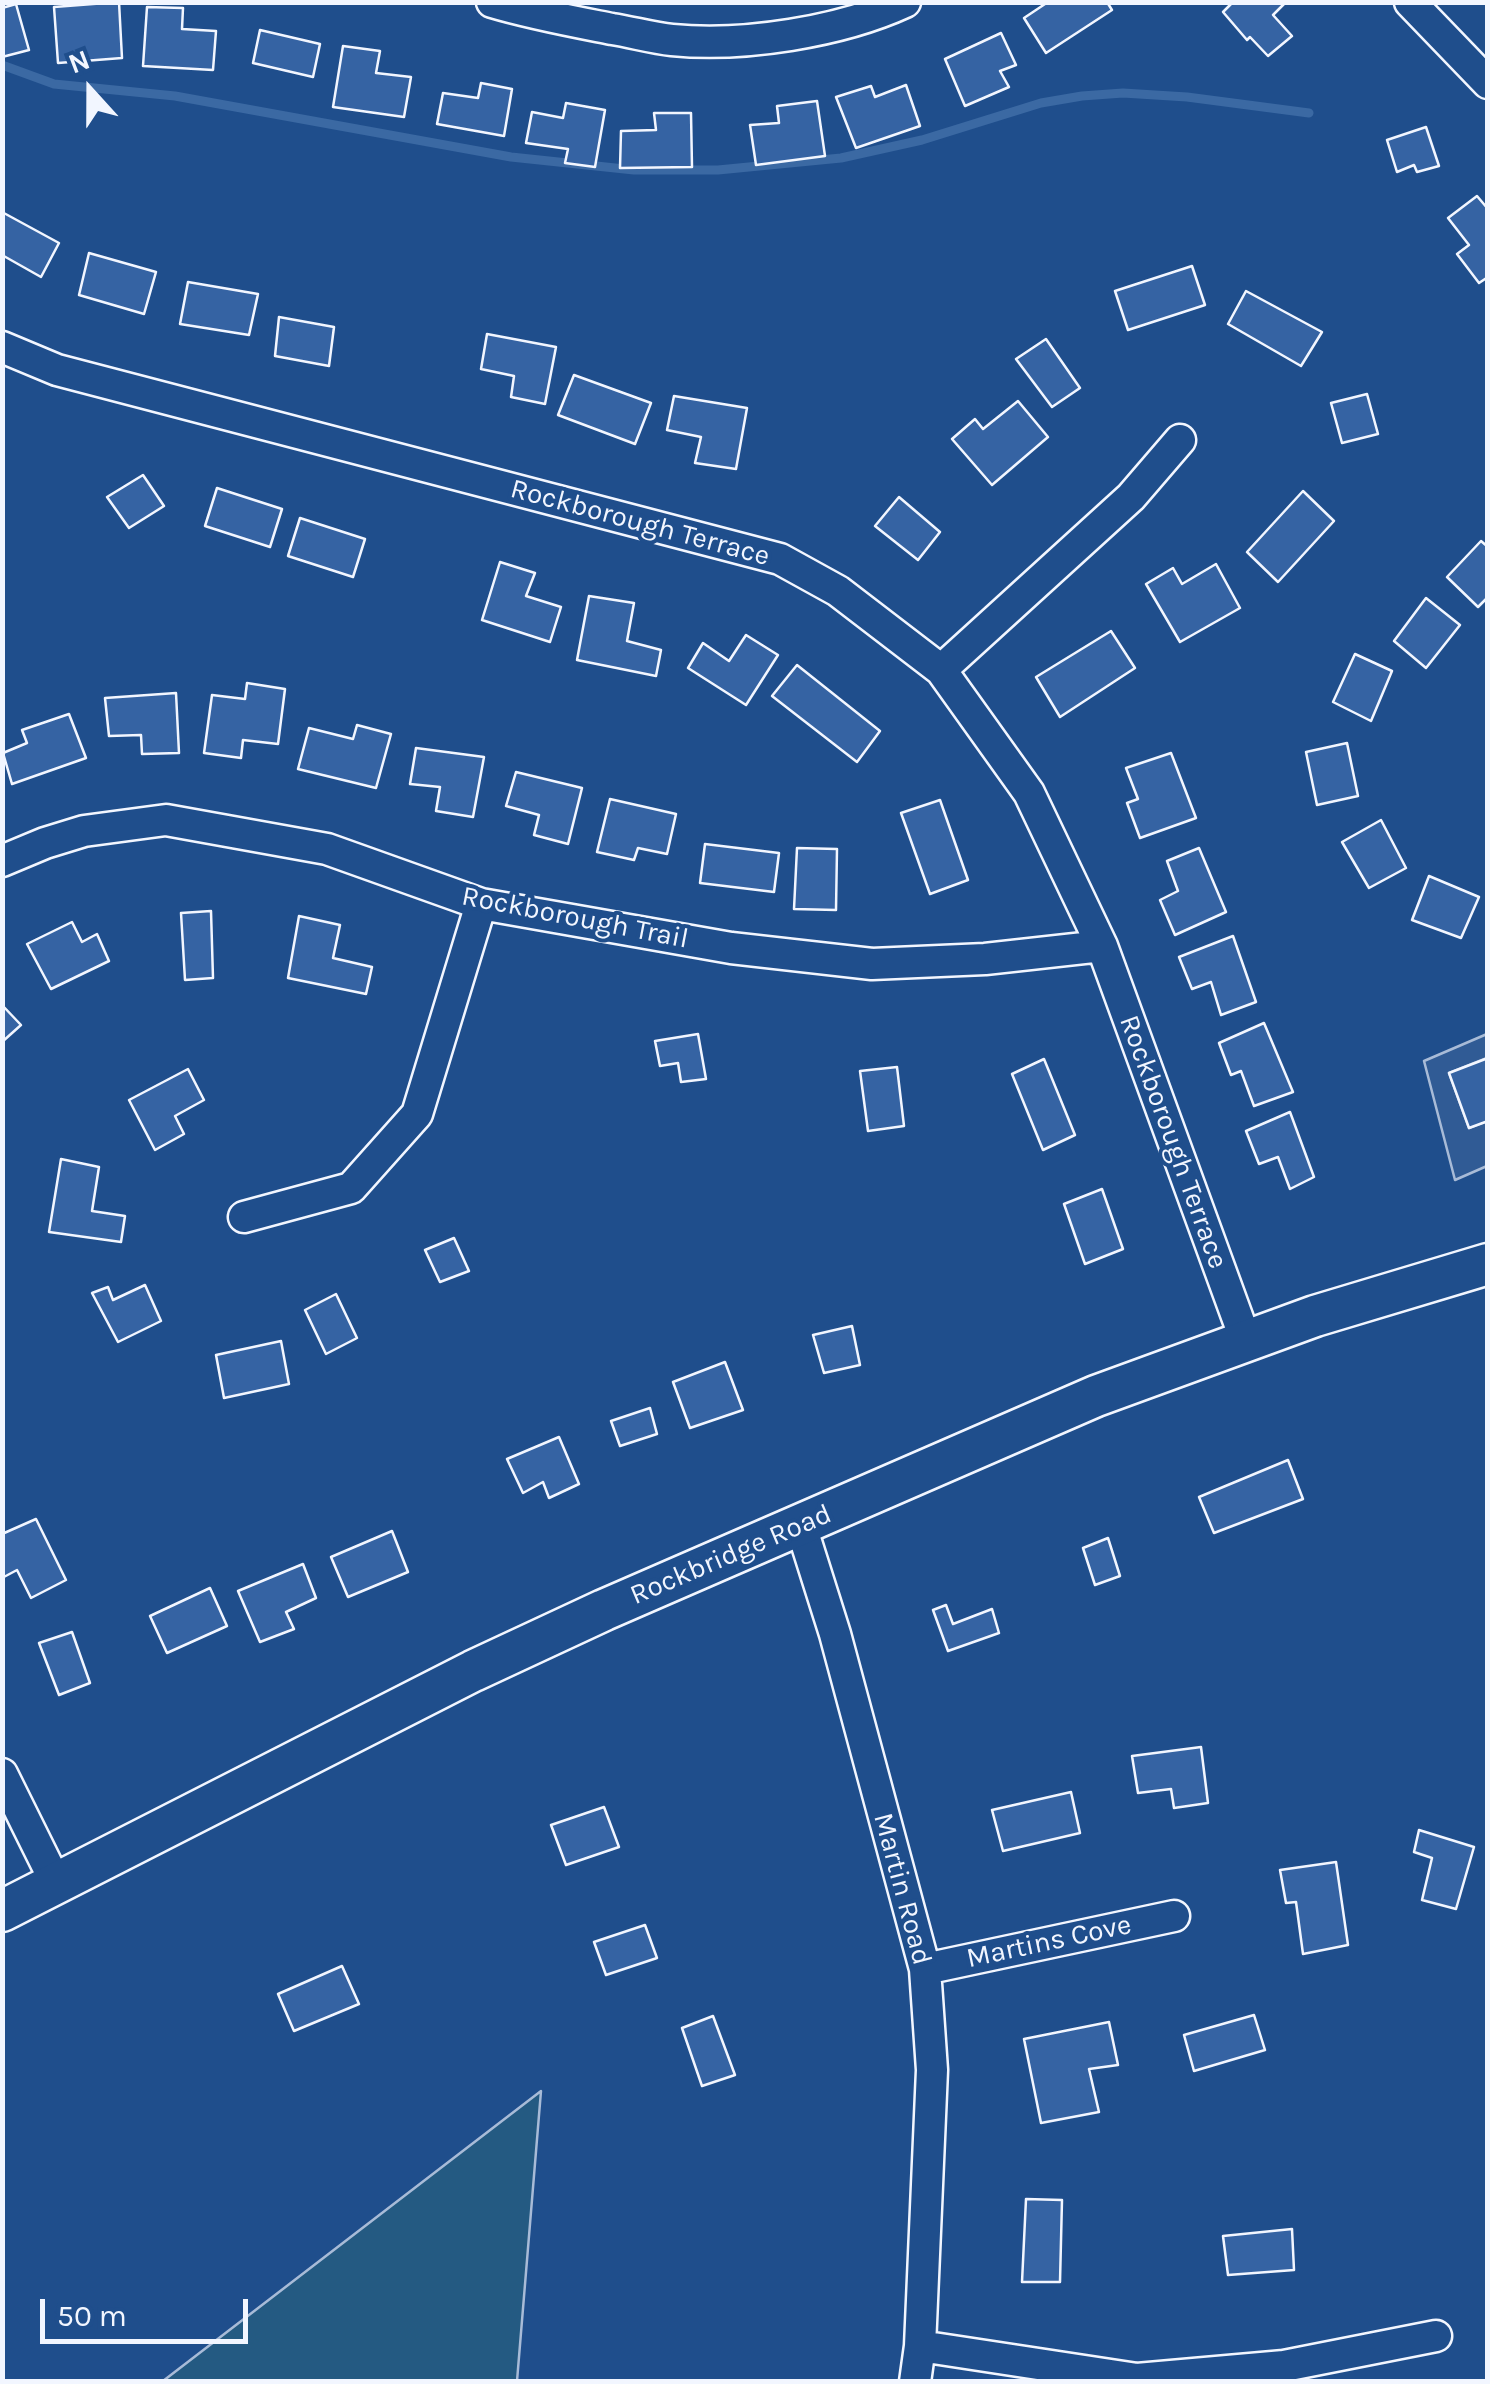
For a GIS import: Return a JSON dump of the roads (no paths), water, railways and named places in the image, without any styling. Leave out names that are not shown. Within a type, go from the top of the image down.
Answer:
[{"type":"main road","name":"Rockbridge Road","points":[[2,1911],[473,1671],[604,1610],[1096,1396],[1314,1316],[1488,1264]]},
{"type":"street","points":[[492,2],[672,40],[722,42],[805,33],[885,12],[905,2]]},
{"type":"street","points":[[1410,2],[1488,83]]},
{"type":"street","name":"Rockborough Terrace","points":[[2,347],[57,370],[780,559],[838,590],[940,670],[1029,793],[1102,946],[1246,1341]]},
{"type":"street","points":[[940,670],[1131,497],[1180,440]]},
{"type":"street","name":"Rockborough Trail","points":[[2,861],[84,830],[166,820],[327,849],[481,904],[731,948],[872,964],[986,959],[1102,946]]},
{"type":"street","points":[[244,1217],[352,1188],[417,1114],[481,904]]},
{"type":"street","name":"Martin Road","points":[[802,1526],[925,1969],[932,2070],[916,2382]]},
{"type":"street","points":[[2,1774],[56,1883]]},
{"type":"street","name":"Martins Cove","points":[[925,1969],[1174,1916]]},
{"type":"street","points":[[920,2346],[1136,2380],[1284,2366],[1436,2336]]},
{"type":"waterway","points":[[2,65],[54,84],[175,96],[511,157],[634,170],[718,170],[841,158],[922,140],[1041,103],[1082,96],[1123,93],[1187,97],[1309,113]]}]
